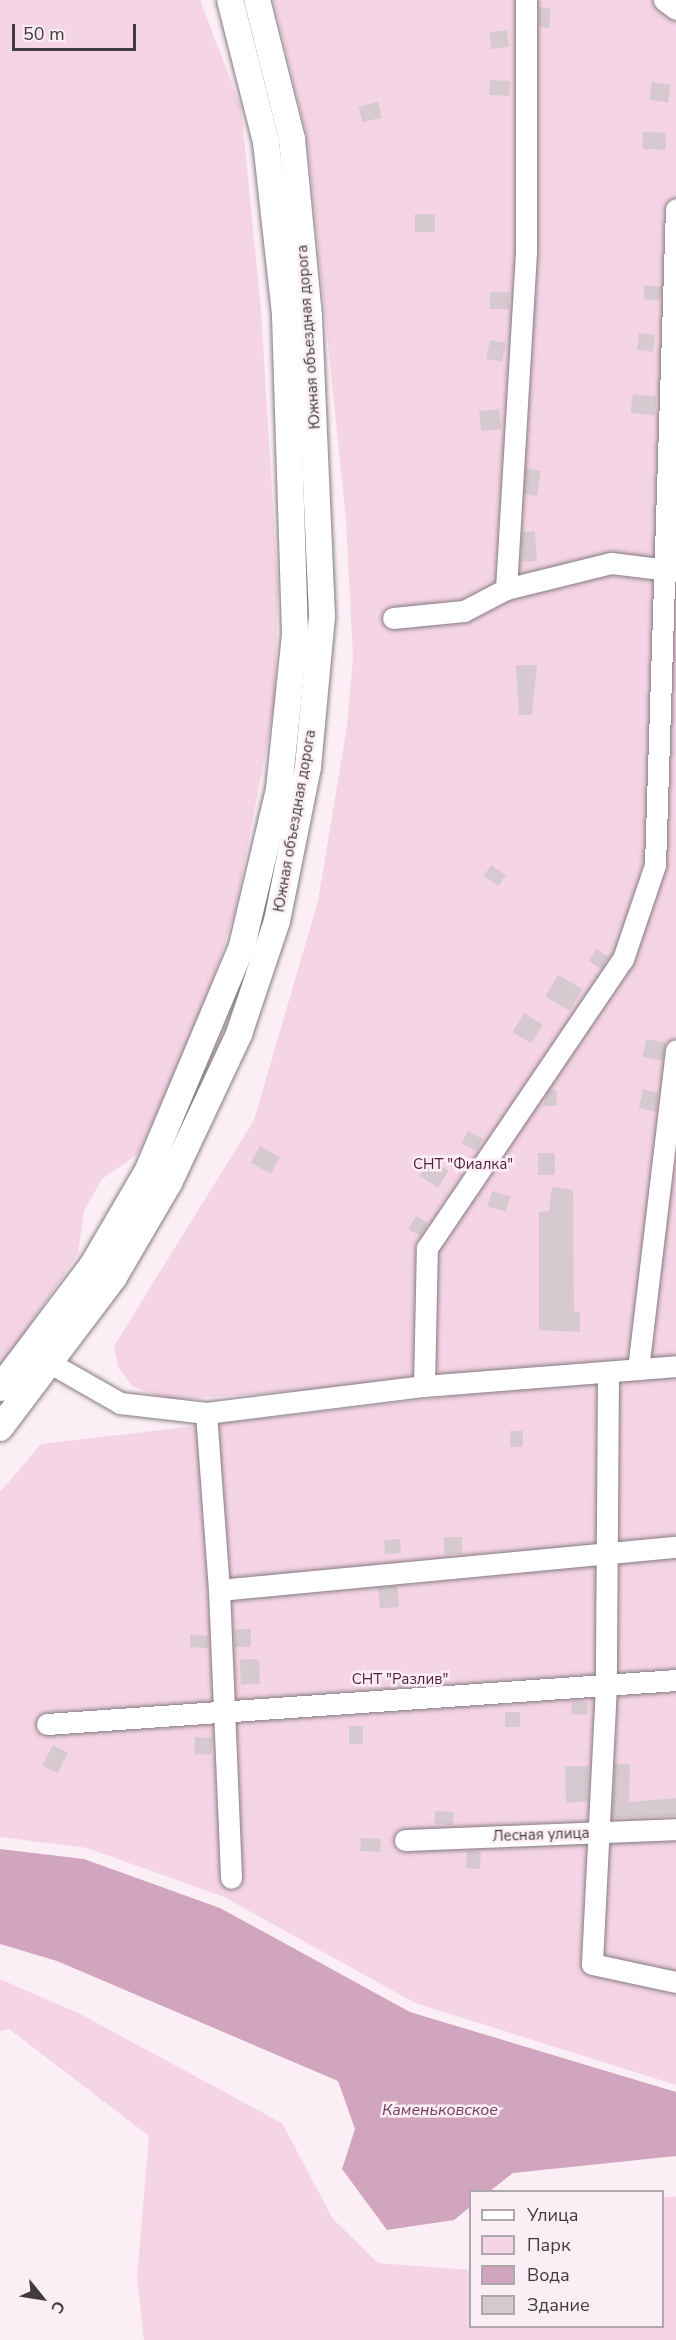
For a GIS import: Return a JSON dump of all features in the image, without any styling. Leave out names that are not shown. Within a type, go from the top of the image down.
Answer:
[{"type":"main road","name":"Южная объездная дорога","points":[[0,1428],[148,1170],[206,1038],[242,946],[279,789],[296,633],[285,314],[266,142],[230,0]]},
{"type":"main road","name":"Южная объездная дорога","points":[[0,1388],[48,1346],[114,1278],[169,1184],[239,1034],[277,921],[308,767],[322,616],[309,316],[292,139],[257,0]]},
{"type":"street","points":[[506,589],[526,250],[526,0]]},
{"type":"street","points":[[664,0],[676,9]]},
{"type":"street","points":[[424,1386],[427,1248],[623,959],[655,865],[671,570],[676,209]]},
{"type":"street","points":[[393,618],[464,611],[506,589],[611,563],[671,570]]},
{"type":"street","points":[[638,1369],[676,1050]]},
{"type":"street","points":[[48,1346],[120,1403],[206,1413],[424,1386],[608,1374],[676,1366]]},
{"type":"street","points":[[608,1374],[609,1552],[606,1686],[592,1964],[676,1982]]},
{"type":"street","points":[[206,1413],[219,1590],[231,1878]]},
{"type":"street","points":[[219,1590],[676,1547]]},
{"type":"street","points":[[47,1724],[224,1709],[676,1680]]},
{"type":"street","name":"Лесная улица","points":[[405,1840],[676,1829]]},
{"type":"green space","points":[[0,0],[200,0],[241,107],[261,310],[278,589],[275,703],[235,912],[197,1029],[138,1154],[102,1179],[84,1211],[78,1254],[0,1369]]},
{"type":"green space","name":"СНТ \"Фиалка\"","points":[[274,0],[676,0],[676,1365],[170,1400],[132,1386],[118,1367],[114,1346],[254,1120],[318,901],[347,726],[353,657],[346,520],[307,137]]},
{"type":"green space","name":"СНТ \"Разлив\"","points":[[676,1370],[676,2085],[415,2003],[224,1897],[87,1848],[0,1837],[0,1492],[41,1444]]},
{"type":"green space","points":[[0,1979],[80,2014],[282,2123],[333,2219],[378,2263],[469,2270],[469,2328],[664,2328],[664,2198],[676,2196],[676,2340],[144,2340],[137,2278],[149,2136],[9,2029],[0,2031]]},
{"type":"water","name":"Каменьковское","points":[[0,1849],[84,1859],[220,1908],[410,2012],[676,2092],[676,2156],[513,2173],[491,2190],[469,2190],[469,2208],[454,2220],[387,2230],[342,2169],[355,2129],[338,2081],[57,1961],[0,1944]]},
{"type":"building","points":[[539,7],[551,8],[549,28],[539,27]]},
{"type":"building","points":[[507,30],[509,47],[491,49],[489,32]]},
{"type":"building","points":[[490,80],[510,81],[509,96],[489,95]]},
{"type":"building","points":[[652,82],[671,85],[668,103],[649,100]]},
{"type":"building","points":[[378,102],[382,118],[362,122],[359,107]]},
{"type":"building","points":[[643,132],[666,133],[665,150],[642,149]]},
{"type":"building","points":[[415,214],[435,214],[435,232],[415,232]]},
{"type":"building","points":[[645,285],[661,287],[659,301],[643,299]]},
{"type":"building","points":[[490,292],[509,292],[509,309],[490,309]]},
{"type":"building","points":[[639,333],[655,335],[653,352],[637,350]]},
{"type":"building","points":[[490,340],[506,343],[502,362],[486,359]]},
{"type":"building","points":[[633,394],[657,397],[655,416],[631,413]]},
{"type":"building","points":[[499,409],[501,429],[481,431],[479,411]]},
{"type":"building","points":[[526,468],[541,471],[537,496],[524,494]]},
{"type":"building","points":[[535,531],[537,561],[521,562],[522,532]]},
{"type":"building","points":[[516,665],[537,665],[532,715],[519,715]]},
{"type":"building","points":[[491,865],[506,875],[499,886],[484,876]]},
{"type":"building","points":[[596,949],[609,957],[601,969],[589,961]]},
{"type":"building","points":[[558,975],[582,989],[570,1011],[546,997]]},
{"type":"building","points":[[524,1013],[543,1025],[531,1043],[512,1032]]},
{"type":"building","points":[[646,1039],[666,1043],[662,1060],[643,1057]]},
{"type":"building","points":[[643,1089],[658,1093],[656,1112],[639,1108]]},
{"type":"building","points":[[549,1090],[556,1090],[557,1106],[543,1106]]},
{"type":"building","points":[[468,1131],[483,1139],[476,1151],[461,1143]]},
{"type":"building","points":[[260,1146],[280,1157],[271,1174],[251,1163]]},
{"type":"building","points":[[538,1153],[555,1153],[555,1175],[538,1175]]},
{"type":"building","points":[[430,1159],[449,1171],[438,1188],[419,1176]]},
{"type":"building","points":[[552,1187],[573,1190],[574,1312],[580,1312],[580,1332],[539,1330],[539,1212],[549,1211]]},
{"type":"building","points":[[492,1191],[510,1196],[506,1212],[488,1206]]},
{"type":"building","points":[[416,1216],[428,1223],[421,1236],[409,1229]]},
{"type":"building","points":[[510,1431],[523,1431],[523,1447],[510,1447]]},
{"type":"building","points":[[444,1537],[462,1537],[462,1554],[444,1554]]},
{"type":"building","points":[[400,1539],[401,1553],[385,1554],[384,1540]]},
{"type":"building","points":[[397,1586],[399,1607],[380,1609],[378,1588]]},
{"type":"building","points":[[235,1629],[251,1629],[251,1647],[235,1647]]},
{"type":"building","points":[[190,1634],[208,1636],[208,1648],[190,1647]]},
{"type":"building","points":[[259,1659],[260,1684],[241,1685],[240,1660]]},
{"type":"building","points":[[572,1701],[588,1702],[587,1715],[571,1714]]},
{"type":"building","points":[[505,1712],[520,1712],[520,1727],[505,1727]]},
{"type":"building","points":[[349,1726],[363,1726],[363,1744],[349,1744]]},
{"type":"building","points":[[195,1737],[212,1738],[211,1755],[194,1754]]},
{"type":"building","points":[[53,1745],[68,1753],[57,1773],[42,1765]]},
{"type":"building","points":[[615,1764],[630,1764],[629,1802],[676,1798],[676,1816],[612,1818]]},
{"type":"building","points":[[565,1766],[589,1766],[587,1801],[566,1803]]},
{"type":"building","points":[[435,1811],[454,1812],[453,1825],[434,1824]]},
{"type":"building","points":[[361,1838],[381,1839],[380,1852],[360,1851]]},
{"type":"building","points":[[467,1851],[481,1852],[480,1869],[466,1868]]}]
